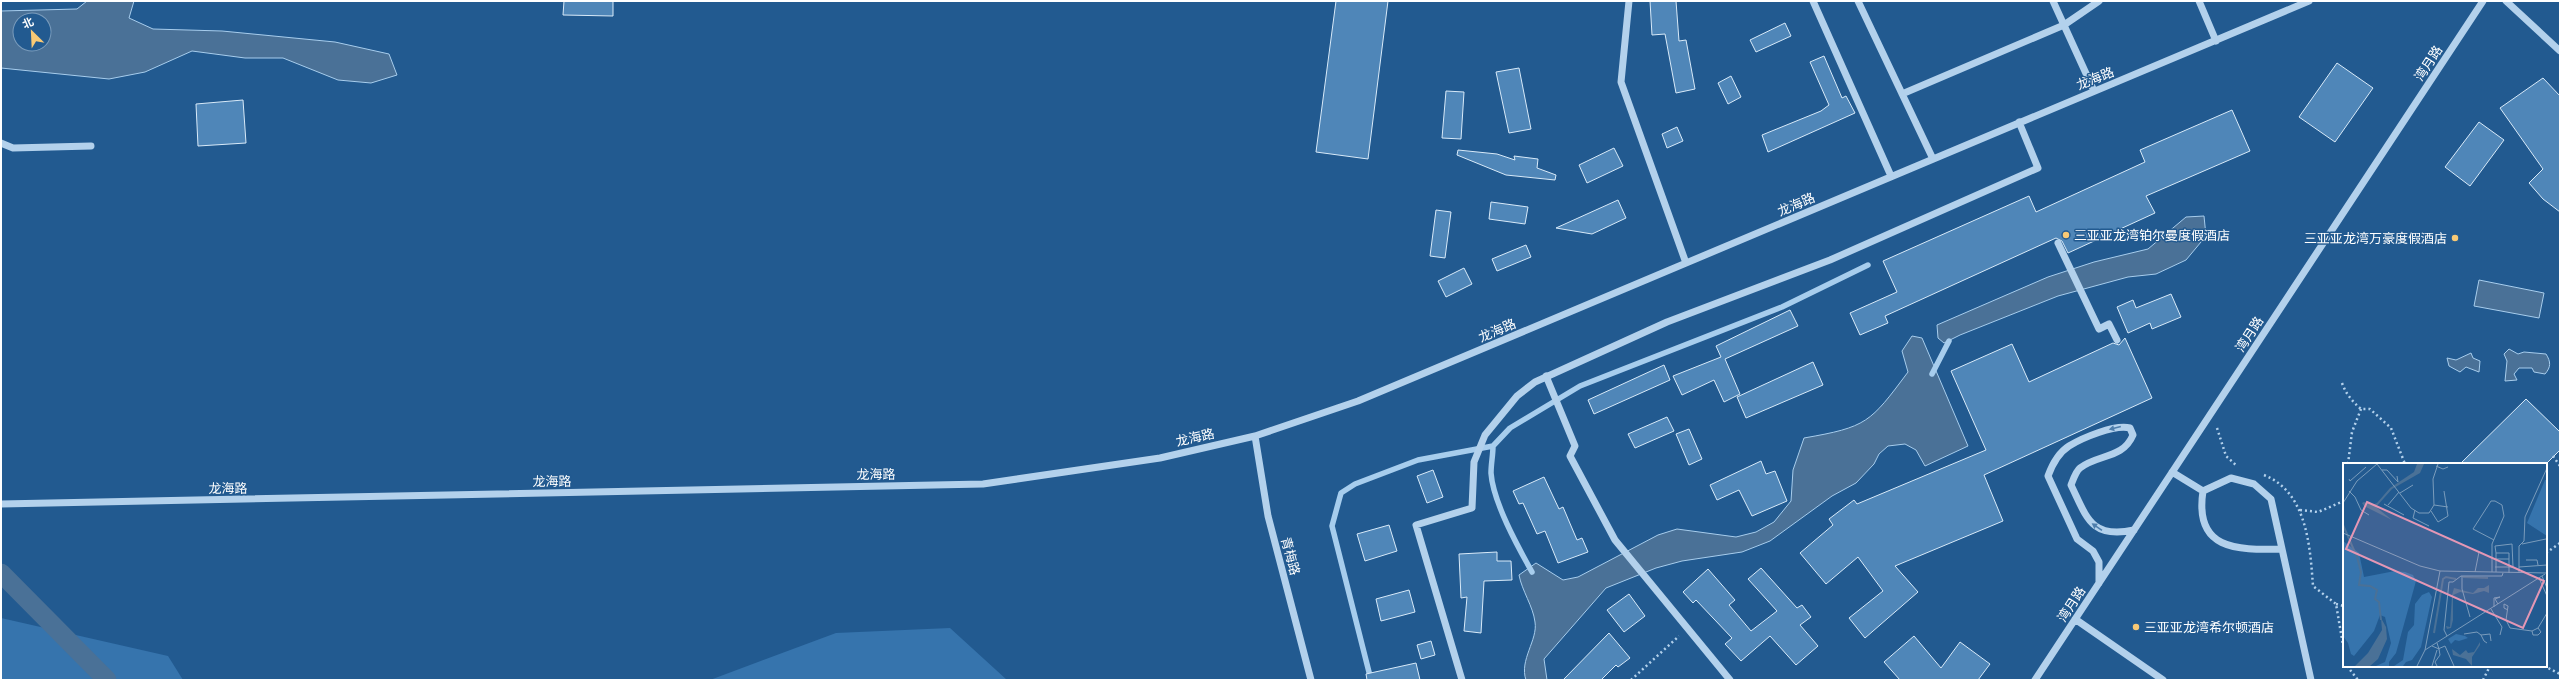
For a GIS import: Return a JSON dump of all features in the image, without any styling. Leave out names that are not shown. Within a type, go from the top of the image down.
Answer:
[{"type":"street","points":[[1629,1],[1621,82],[1686,263]]},
{"type":"street","points":[[1813,1],[1891,176]]},
{"type":"street","points":[[1858,1],[1933,159]]},
{"type":"street","points":[[2053,1],[2094,91]]},
{"type":"street","points":[[1902,94],[2064,25],[2099,1]]},
{"type":"street","points":[[2199,1],[2216,41]]},
{"type":"street","name":"龙海路","points":[[4,504],[983,484],[1160,458],[1255,436],[1358,401],[2309,1]]},
{"type":"street","name":"湾月路","points":[[2035,680],[2483,1]]},
{"type":"street","points":[[2506,1],[2560,51]]},
{"type":"street","points":[[1462,680],[1416,525],[1472,508],[1474,462],[1486,435],[1517,396],[1546,376],[1666,322],[1830,260],[2038,168],[2019,122]]},
{"type":"street","points":[[1,143],[13,148],[91,146]]},
{"type":"street","points":[[2058,243],[2099,329],[2110,324],[2116,340]]},
{"type":"street","points":[[1546,376],[1574,446],[1570,456],[1615,540],[1647,582],[1730,680]]},
{"type":"street","points":[[2099,583],[2099,562],[2093,551],[2077,539],[2048,476],[2052,464],[2069,446],[2112,428],[2121,426],[2130,428],[2133,435],[2129,444],[2122,450],[2080,468],[2070,484],[2089,522],[2104,532],[2117,534],[2134,530]]},
{"type":"street","name":"青梅路","points":[[1255,436],[1268,516],[1311,680]]},
{"type":"street","points":[[2172,472],[2203,491]]},
{"type":"street","points":[[2203,491],[2230,478],[2254,484],[2271,499],[2279,529],[2280,549],[2311,680]]},
{"type":"street","points":[[2203,491],[2201,505],[2203,524],[2221,542],[2241,550],[2280,549]]},
{"type":"street","points":[[2075,619],[2163,680]]},
{"type":"path","points":[[2342,383],[2346,394],[2361,409],[2370,409],[2391,428],[2405,463]]},
{"type":"path","points":[[2348,463],[2352,432],[2361,409]]},
{"type":"path","points":[[2553,456],[2560,466]]},
{"type":"path","points":[[2299,510],[2318,512],[2343,501]]},
{"type":"path","points":[[2547,552],[2560,543]]},
{"type":"path","points":[[2336,604],[2343,606]]},
{"type":"path","points":[[1631,680],[1686,628]]},
{"type":"path","points":[[2348,667],[2358,680]]},
{"type":"path","points":[[2483,680],[2490,667]]},
{"type":"path","points":[[2546,667],[2560,674]]},
{"type":"shaded area","points":[[87,1],[134,1],[129,18],[153,29],[222,31],[335,42],[389,54],[397,75],[371,83],[338,80],[283,58],[245,58],[192,51],[145,72],[109,79],[1,68],[1,11],[77,9]]},
{"type":"shaded area","points":[[2204,216],[2206,236],[2186,260],[2156,274],[2128,277],[2058,296],[1960,335],[1944,343],[1938,338],[1937,325],[2048,277],[2094,262],[2148,249],[2186,217]]},
{"type":"shaded area","points":[[2479,280],[2544,293],[2539,318],[2474,306]]},
{"type":"shaded area","points":[[1912,336],[1922,338],[1968,446],[1925,466],[1916,450],[1905,444],[1888,446],[1879,454],[1874,464],[1856,483],[1832,496],[1770,541],[1742,552],[1682,561],[1656,568],[1606,588],[1544,659],[1547,680],[1526,680],[1524,673],[1525,665],[1534,636],[1535,622],[1519,575],[1536,563],[1563,580],[1578,577],[1658,535],[1677,529],[1736,537],[1756,532],[1774,522],[1791,501],[1793,470],[1804,438],[1855,426],[1875,412],[1885,402],[1908,372],[1902,351]]},
{"type":"shaded area","points":[[2509,349],[2518,354],[2524,352],[2546,354],[2549,360],[2549,367],[2545,374],[2534,372],[2532,368],[2519,368],[2514,374],[2517,380],[2505,381],[2507,361],[2504,354]]},
{"type":"shaded area","points":[[2471,353],[2473,358],[2480,361],[2479,372],[2466,367],[2460,372],[2449,366],[2447,358],[2456,360]]},
{"type":"shaded area","points":[[1,618],[168,656],[183,680],[1,680]]},
{"type":"shaded area","points":[[950,628],[1007,680],[710,680],[836,633]]},
{"type":"building","points":[[564,1],[613,1],[613,16],[563,15]]},
{"type":"building","points":[[1336,1],[1388,1],[1368,159],[1316,152]]},
{"type":"building","points":[[1650,1],[1676,1],[1679,41],[1686,40],[1695,89],[1676,93],[1665,34],[1652,35]]},
{"type":"building","points":[[1785,23],[1791,36],[1756,52],[1750,40]]},
{"type":"building","points":[[1824,56],[1842,98],[1846,96],[1855,113],[1768,152],[1762,135],[1821,111],[1829,105],[1810,62]]},
{"type":"building","points":[[2337,63],[2373,88],[2335,142],[2299,117]]},
{"type":"building","points":[[1519,68],[1531,129],[1509,133],[1496,72]]},
{"type":"building","points":[[1731,76],[1741,97],[1728,104],[1718,83]]},
{"type":"building","points":[[2543,78],[2560,96],[2560,212],[2543,199],[2529,183],[2543,169],[2500,108]]},
{"type":"building","points":[[1446,91],[1464,92],[1461,139],[1442,138]]},
{"type":"building","points":[[243,100],[246,143],[198,146],[196,104]]},
{"type":"building","points":[[2232,110],[2250,151],[2146,196],[2155,213],[2068,253],[2062,241],[2056,238],[1885,316],[1888,323],[1860,335],[1850,313],[1897,292],[1883,261],[2029,196],[2036,212],[2145,162],[2140,150]]},
{"type":"building","points":[[2479,122],[2504,140],[2470,186],[2445,167]]},
{"type":"building","points":[[1677,127],[1683,141],[1667,148],[1662,134]]},
{"type":"building","points":[[1614,148],[1623,166],[1587,183],[1579,165]]},
{"type":"building","points":[[1458,150],[1497,154],[1515,160],[1514,156],[1538,159],[1537,168],[1556,175],[1555,180],[1506,175],[1457,155]]},
{"type":"building","points":[[1618,200],[1626,218],[1592,234],[1556,228]]},
{"type":"building","points":[[1491,202],[1528,207],[1525,224],[1489,219]]},
{"type":"building","points":[[1436,210],[1451,212],[1445,258],[1430,256]]},
{"type":"building","points":[[1526,245],[1531,257],[1497,271],[1492,259]]},
{"type":"building","points":[[1464,268],[1472,284],[1446,297],[1438,281]]},
{"type":"building","points":[[2171,294],[2181,317],[2152,329],[2150,323],[2128,333],[2117,307],[2133,300],[2136,308]]},
{"type":"building","points":[[1790,310],[1798,326],[1725,359],[1740,394],[1724,402],[1714,380],[1682,395],[1673,376],[1721,357],[1716,346]]},
{"type":"building","points":[[2125,338],[2152,398],[1984,475],[2003,521],[1895,566],[1918,592],[1865,638],[1849,618],[1883,591],[1858,557],[1826,584],[1800,553],[1833,525],[1829,519],[1854,500],[1857,504],[1986,450],[1951,371],[2012,344],[2029,382],[2113,343],[2119,345]]},
{"type":"building","points":[[1813,362],[1823,385],[1746,418],[1737,397]]},
{"type":"building","points":[[1664,365],[1670,380],[1594,414],[1588,400]]},
{"type":"building","points":[[2526,399],[2560,432],[2560,450],[2547,463],[2461,463]]},
{"type":"building","points":[[1667,417],[1674,431],[1635,448],[1628,434]]},
{"type":"building","points":[[1689,429],[1702,459],[1689,465],[1676,434]]},
{"type":"building","points":[[1761,461],[1766,474],[1775,471],[1787,501],[1752,516],[1739,490],[1717,500],[1710,485]]},
{"type":"building","points":[[1433,470],[1443,497],[1427,503],[1417,476]]},
{"type":"building","points":[[1544,477],[1559,509],[1563,507],[1577,540],[1582,538],[1588,552],[1558,563],[1545,531],[1537,534],[1523,503],[1519,504],[1513,491]]},
{"type":"building","points":[[1389,525],[1397,551],[1365,561],[1357,534]]},
{"type":"building","points":[[1497,552],[1497,561],[1511,561],[1512,580],[1484,581],[1481,633],[1464,631],[1467,597],[1461,598],[1459,554]]},
{"type":"building","points":[[1761,568],[1797,608],[1802,605],[1811,617],[1800,625],[1818,646],[1796,665],[1770,636],[1741,661],[1725,644],[1732,638],[1696,600],[1693,603],[1683,592],[1708,569],[1735,600],[1729,605],[1751,631],[1777,611],[1748,579]]},
{"type":"building","points":[[1409,590],[1415,612],[1381,621],[1376,599]]},
{"type":"building","points":[[1629,594],[1645,616],[1624,632],[1607,610]]},
{"type":"building","points":[[1609,633],[1630,658],[1618,667],[1616,665],[1601,680],[1563,680]]},
{"type":"building","points":[[1914,636],[1941,668],[1960,642],[1990,664],[1978,680],[1900,680],[1884,662]]},
{"type":"building","points":[[1431,641],[1435,655],[1421,659],[1417,645]]},
{"type":"building","points":[[1416,663],[1420,680],[1367,680],[1366,674]]},
{"type":"waterway","points":[[1371,680],[1332,526],[1341,493],[1355,484],[1418,460],[1493,446],[1510,428],[1580,386],[1782,307],[1868,265]]},
{"type":"waterway","points":[[1932,374],[1949,341]]},
{"type":"waterway","points":[[1493,446],[1491,473],[1496,497],[1507,524],[1532,572]]},
{"type":"waterway","points":[[1,573],[107,680]]},
{"type":"place","name":"三亚亚龙湾铂尔曼度假酒店","points":[[2066,235]]},
{"type":"place","name":"三亚亚龙湾万豪度假酒店","points":[[2455,238]]},
{"type":"place","name":"三亚亚龙湾希尔顿酒店","points":[[2136,627]]}]
